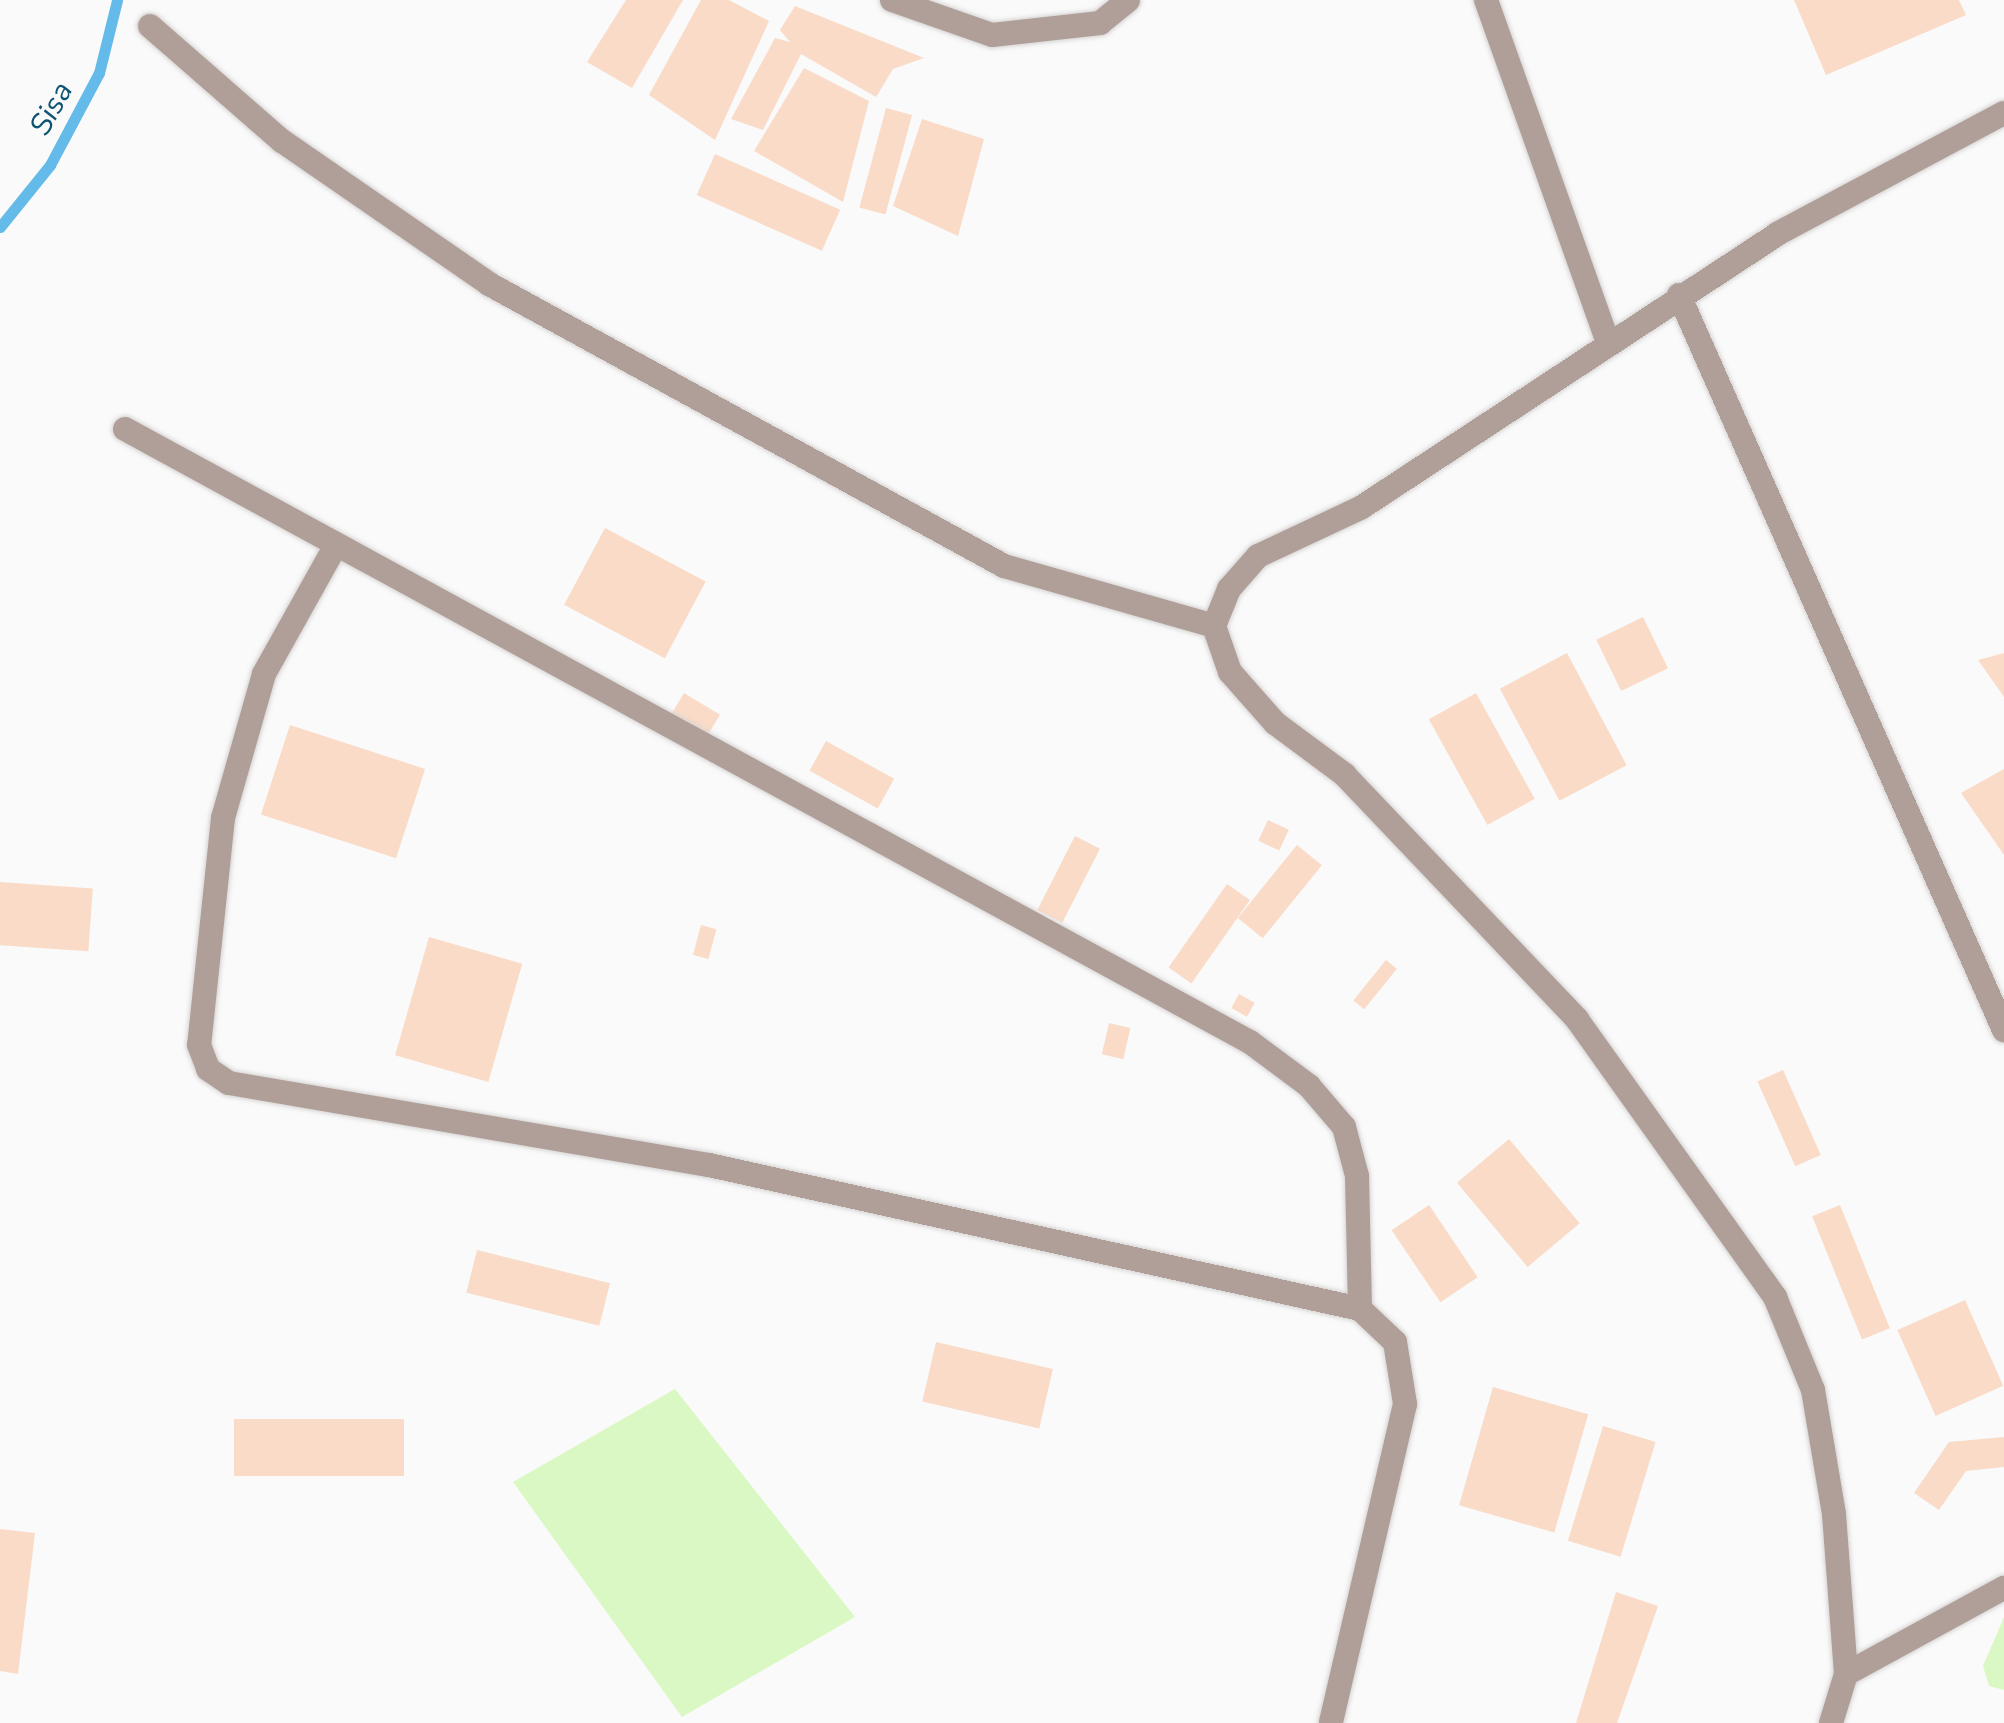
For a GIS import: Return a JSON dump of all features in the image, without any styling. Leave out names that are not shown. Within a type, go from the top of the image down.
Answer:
[{"type":"street","points":[[892,0],[992,35],[1100,23],[1128,0]]},
{"type":"street","points":[[1486,0],[1607,340]]},
{"type":"street","points":[[150,26],[282,141],[489,284],[1004,566],[1214,626]]},
{"type":"street","points":[[1831,1723],[1846,1674],[1834,1514],[1813,1390],[1775,1297],[1577,1019],[1345,775],[1275,723],[1230,672],[1214,626],[1229,589],[1258,556],[1362,507],[1513,412],[1607,340],[1679,295],[2004,113]]},
{"type":"street","points":[[1679,295],[2004,1030]]},
{"type":"street","points":[[125,429],[1250,1042],[1309,1086],[1344,1127],[1357,1176],[1360,1309]]},
{"type":"street","points":[[336,545],[264,674],[223,818],[199,1045],[208,1069],[229,1083],[709,1165],[1360,1309],[1395,1342],[1405,1404],[1331,1723]]},
{"type":"street","points":[[1846,1674],[2004,1588]]},
{"type":"green space","points":[[675,1389],[855,1617],[682,1717],[513,1482]]},
{"type":"green space","points":[[2004,1617],[2004,1690],[1989,1686],[1983,1666]]},
{"type":"building","points":[[626,0],[683,0],[632,88],[587,62]]},
{"type":"building","points":[[701,0],[729,0],[769,21],[715,140],[649,95]]},
{"type":"building","points":[[1794,0],[1959,0],[1966,15],[1826,75]]},
{"type":"building","points":[[795,6],[924,58],[893,69],[876,97],[801,54],[763,130],[731,119],[775,38],[790,42],[780,30]]},
{"type":"building","points":[[804,68],[869,101],[843,202],[754,151]]},
{"type":"building","points":[[886,108],[912,115],[885,214],[859,207]]},
{"type":"building","points":[[922,119],[984,139],[958,236],[893,206]]},
{"type":"building","points":[[715,154],[840,210],[822,251],[697,195]]},
{"type":"building","points":[[605,528],[706,582],[665,658],[564,605]]},
{"type":"building","points":[[1643,617],[1668,668],[1621,691],[1596,640]]},
{"type":"building","points":[[1567,653],[1627,765],[1560,801],[1500,689]]},
{"type":"building","points":[[2004,653],[2004,697],[1978,660]]},
{"type":"building","points":[[684,693],[720,715],[707,736],[671,714]]},
{"type":"building","points":[[1476,693],[1535,799],[1487,825],[1429,719]]},
{"type":"building","points":[[290,725],[425,769],[396,858],[261,814]]},
{"type":"building","points":[[826,741],[894,779],[878,809],[810,771]]},
{"type":"building","points":[[2004,769],[2004,855],[1961,793]]},
{"type":"building","points":[[1268,820],[1289,830],[1279,851],[1258,841]]},
{"type":"building","points":[[1075,836],[1100,849],[1062,923],[1037,910]]},
{"type":"building","points":[[1297,845],[1322,865],[1263,938],[1238,918]]},
{"type":"building","points":[[0,882],[93,888],[88,951],[0,945]]},
{"type":"building","points":[[1227,884],[1250,900],[1191,984],[1168,968]]},
{"type":"building","points":[[701,925],[716,929],[708,959],[693,955]]},
{"type":"building","points":[[429,937],[522,964],[488,1082],[395,1055]]},
{"type":"building","points":[[1386,960],[1397,969],[1364,1009],[1353,1000]]},
{"type":"building","points":[[1239,994],[1255,1003],[1247,1017],[1231,1008]]},
{"type":"building","points":[[1109,1023],[1130,1028],[1123,1059],[1102,1054]]},
{"type":"building","points":[[1783,1070],[1821,1155],[1795,1166],[1757,1081]]},
{"type":"building","points":[[1509,1139],[1580,1223],[1528,1267],[1457,1183]]},
{"type":"building","points":[[1429,1205],[1478,1277],[1440,1302],[1392,1230]]},
{"type":"building","points":[[1840,1205],[1890,1328],[1862,1340],[1812,1216]]},
{"type":"building","points":[[477,1250],[610,1283],[599,1326],[466,1293]]},
{"type":"building","points":[[1965,1300],[2003,1386],[1936,1416],[1897,1330]]},
{"type":"building","points":[[936,1342],[1053,1369],[1039,1428],[922,1401]]},
{"type":"building","points":[[1493,1387],[1588,1414],[1554,1533],[1459,1505]]},
{"type":"building","points":[[234,1419],[404,1419],[404,1476],[234,1476]]},
{"type":"building","points":[[1603,1426],[1656,1442],[1621,1557],[1568,1541]]},
{"type":"building","points":[[2004,1437],[2004,1467],[1966,1471],[1939,1510],[1914,1493],[1949,1442]]},
{"type":"building","points":[[0,1529],[35,1533],[18,1674],[0,1671]]},
{"type":"building","points":[[1616,1592],[1658,1606],[1617,1723],[1576,1723]]},
{"type":"waterway","name":"Sisa","points":[[0,227],[50,165],[99,73],[117,0]]}]
